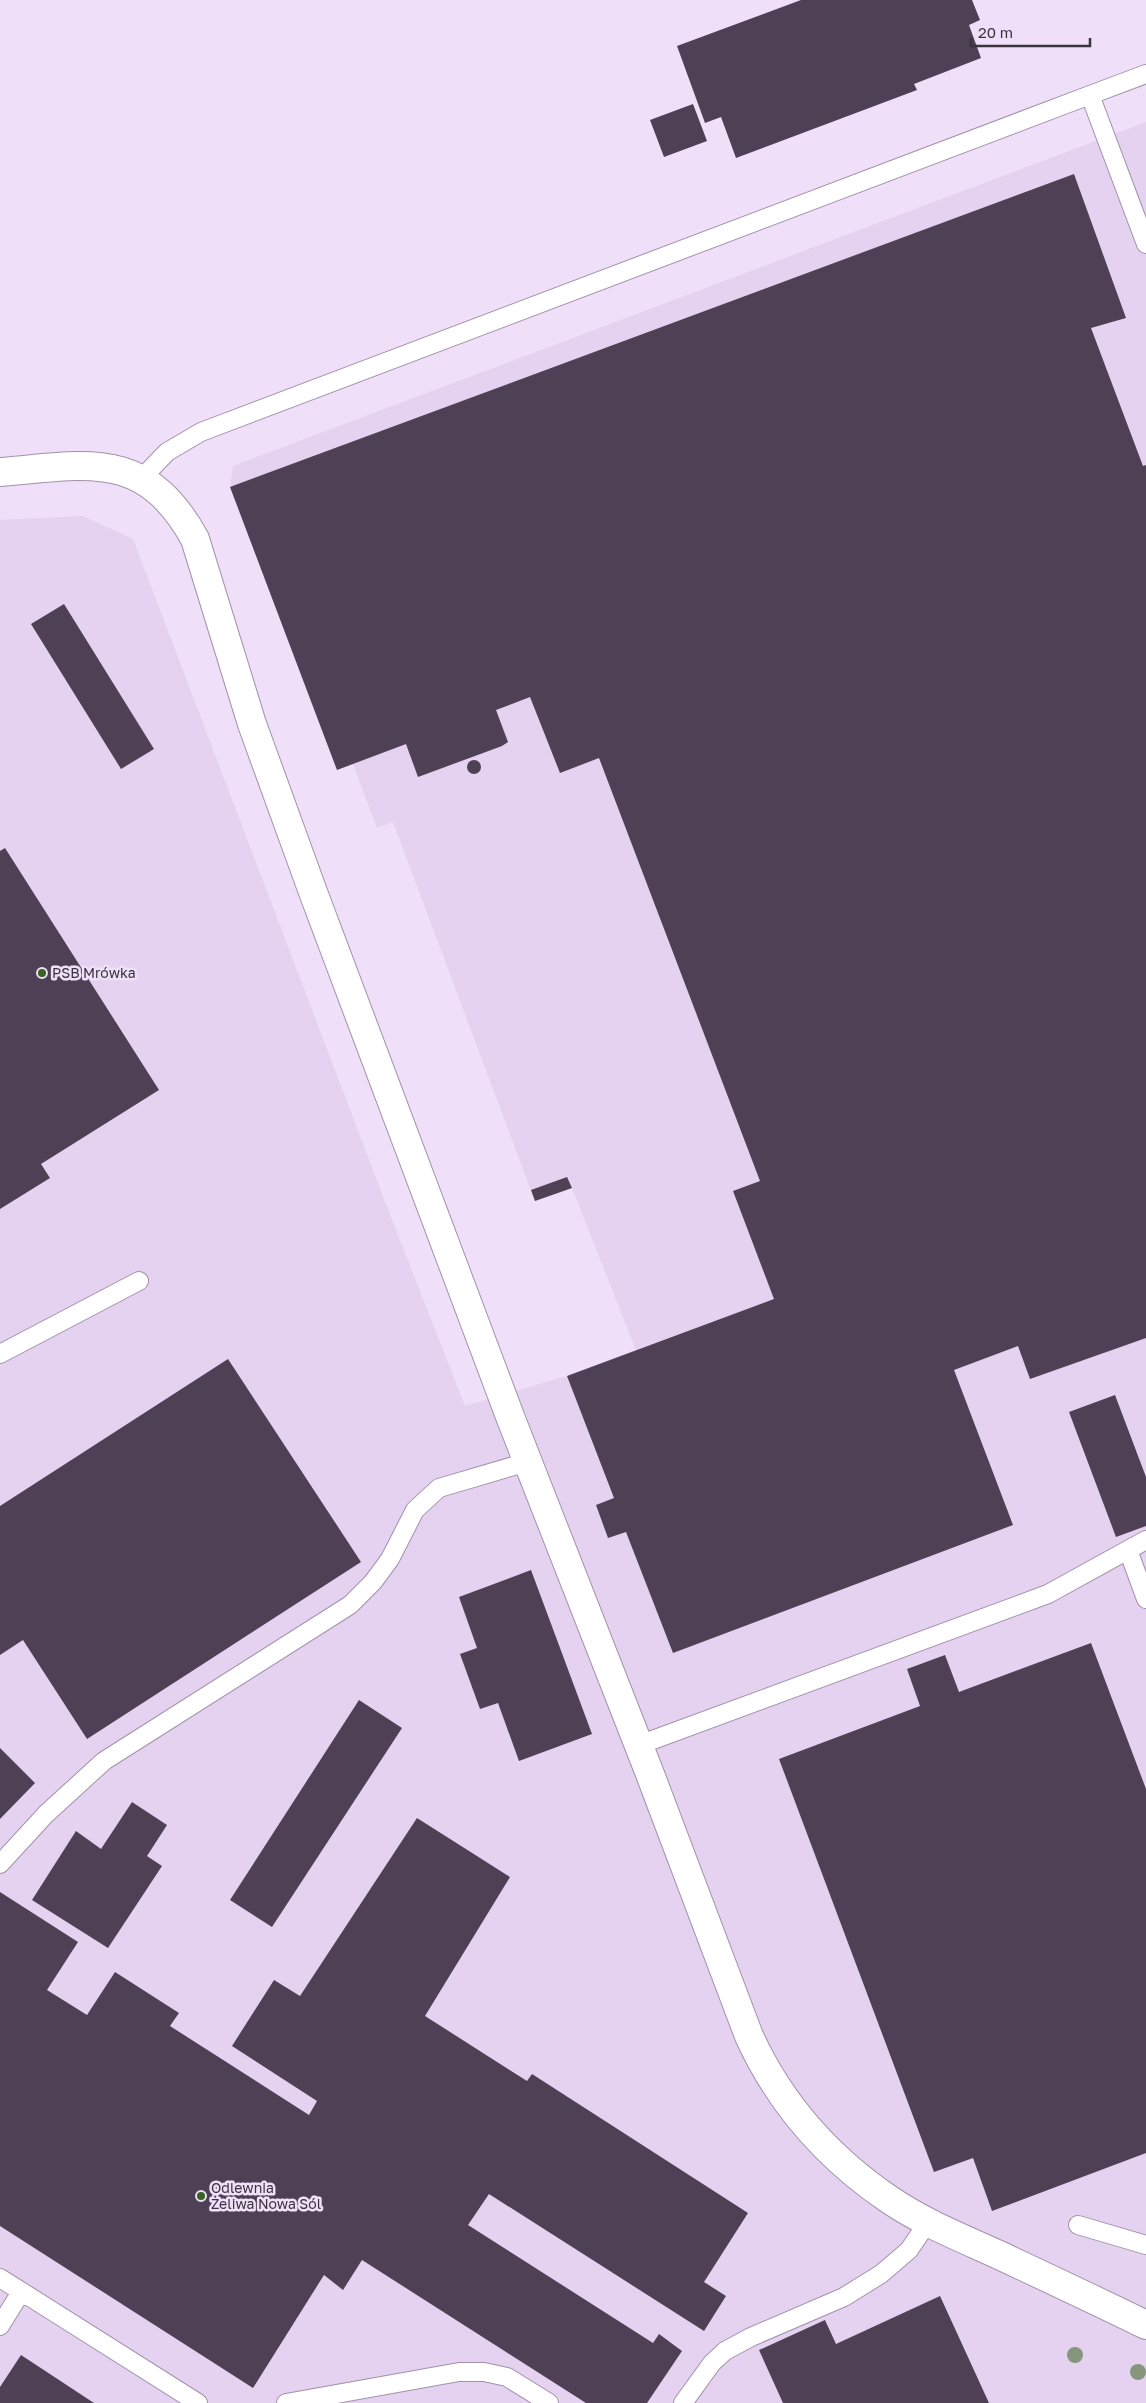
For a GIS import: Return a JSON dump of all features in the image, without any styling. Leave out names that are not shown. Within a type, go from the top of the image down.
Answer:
[{"type":"street","points":[[0,472],[70,464],[95,465],[120,470],[140,480],[172,504],[195,539],[252,724],[527,1462],[639,1745],[745,2027],[761,2063],[788,2106],[836,2158],[891,2201],[928,2222],[1146,2325]]},
{"type":"lane","points":[[140,480],[167,452],[201,432],[1146,74]]},
{"type":"lane","points":[[1090,95],[1146,244]]},
{"type":"lane","points":[[0,1354],[140,1281]]},
{"type":"lane","points":[[0,1864],[46,1814],[104,1761],[350,1605],[373,1582],[390,1559],[415,1510],[439,1488],[527,1462]]},
{"type":"lane","points":[[639,1745],[1048,1594],[1146,1540]]},
{"type":"lane","points":[[1128,1550],[1146,1599]]},
{"type":"lane","points":[[683,2403],[712,2362],[725,2350],[844,2297],[881,2274],[908,2250],[928,2222]]},
{"type":"lane","points":[[1078,2225],[1146,2245]]},
{"type":"lane","points":[[0,2278],[198,2403]]},
{"type":"lane","points":[[0,2326],[21,2292]]},
{"type":"lane","points":[[286,2403],[468,2372],[484,2372],[507,2377],[549,2403]]},
{"type":"shaded area","points":[[1146,122],[1146,2403],[0,2403],[0,520],[83,516],[133,539],[387,1207],[465,1406],[567,1376],[636,1350],[572,1188],[535,1201],[393,822],[377,828],[353,764],[337,770],[230,487],[233,466]]},
{"type":"building","points":[[801,0],[972,0],[980,20],[969,25],[981,58],[914,84],[917,90],[736,158],[721,117],[705,123],[677,46]]},
{"type":"building","points":[[693,104],[707,141],[664,157],[650,120]]},
{"type":"building","points":[[1074,174],[1126,318],[1091,328],[1143,466],[1146,465],[1146,1338],[1030,1379],[1018,1346],[954,1370],[1013,1525],[673,1653],[626,1532],[608,1538],[596,1505],[614,1498],[567,1376],[774,1299],[733,1191],[760,1181],[599,758],[560,773],[530,697],[496,710],[508,742],[502,746],[418,777],[406,744],[337,770],[230,487]]},
{"type":"building","points":[[64,604],[154,749],[121,769],[31,624]]},
{"type":"building","points":[[474,760],[479,762],[481,767],[479,772],[474,774],[469,772],[467,767],[469,762]]},
{"type":"building","name":"PSB Mrówka","points":[[5,848],[159,1090],[41,1164],[50,1178],[0,1209],[0,851]]},
{"type":"building","points":[[567,1177],[572,1188],[535,1201],[531,1190]]},
{"type":"building","points":[[228,1359],[361,1562],[87,1739],[23,1640],[0,1655],[0,1506]]},
{"type":"building","points":[[1115,1395],[1146,1477],[1146,1526],[1116,1537],[1069,1412]]},
{"type":"building","points":[[531,1570],[592,1734],[519,1761],[498,1703],[480,1709],[460,1654],[477,1648],[459,1597]]},
{"type":"building","points":[[1091,1643],[1146,1789],[1146,2153],[992,2211],[973,2158],[934,2172],[779,1759],[920,1706],[907,1669],[945,1655],[959,1692]]},
{"type":"building","points":[[359,1700],[402,1728],[272,1927],[230,1900]]},
{"type":"building","points":[[0,1748],[35,1783],[0,1819]]},
{"type":"building","points":[[132,1802],[167,1825],[147,1856],[162,1866],[108,1948],[32,1900],[76,1831],[101,1849]]},
{"type":"building","points":[[417,1818],[510,1877],[425,2016],[527,2081],[532,2074],[748,2213],[704,2282],[726,2296],[704,2331],[489,2194],[468,2225],[653,2343],[659,2334],[682,2351],[647,2403],[586,2403],[362,2260],[343,2290],[324,2275],[253,2388],[0,2226],[0,1892],[78,1942],[47,1990],[87,2015],[115,1972],[179,2013],[170,2026],[309,2115],[317,2101],[232,2046],[274,1980],[300,1996]]},
{"type":"building","points":[[940,2296],[989,2403],[783,2403],[759,2350],[825,2320],[836,2344]]},
{"type":"building","points":[[21,2355],[94,2403],[0,2403],[0,2387]]},
{"type":"place","name":"PSB Mrówka","points":[[42,973]]},
{"type":"place","name":"Odlewnia Żeliwa Nowa Sól","points":[[201,2196]]}]
